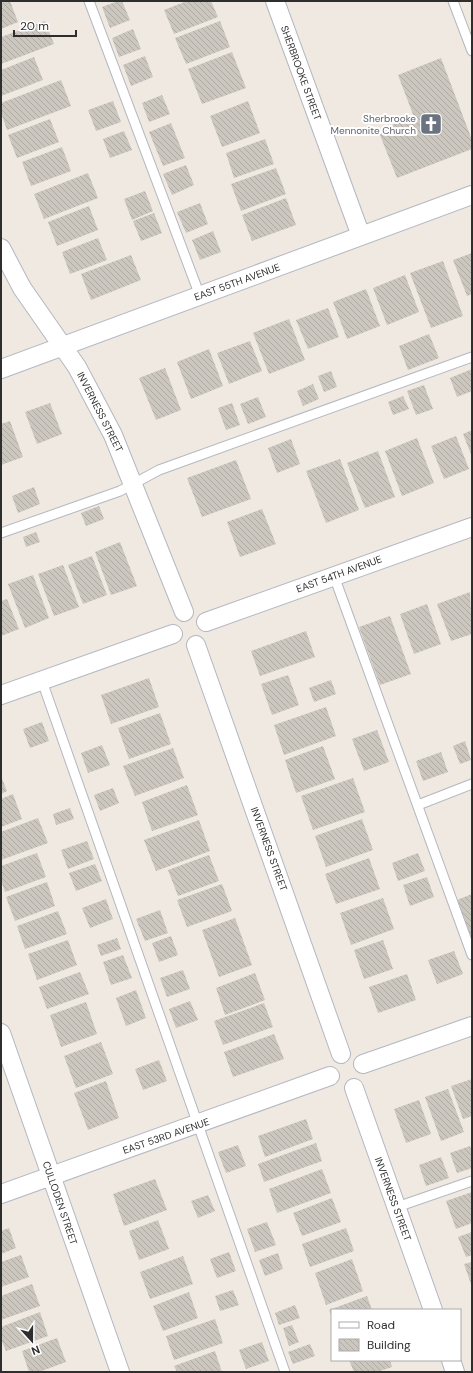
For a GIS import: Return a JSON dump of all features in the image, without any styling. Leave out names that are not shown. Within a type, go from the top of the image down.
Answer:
[{"type":"street","name":"SHERBROOKE STREET","points":[[275,1],[360,236]]},
{"type":"street","name":"EAST 55TH AVENUE","points":[[1,369],[472,194]]},
{"type":"street","name":"INVERNESS STREET","points":[[1,248],[22,288],[77,367],[114,435],[184,612]]},
{"type":"street","name":"EAST 54TH AVENUE","points":[[206,622],[472,527]]},
{"type":"street","points":[[194,611],[200,613],[206,622],[207,633],[205,638],[196,645],[190,646],[180,643],[173,634],[172,628],[175,618],[184,612],[194,611]]},
{"type":"street","points":[[1,695],[173,634]]},
{"type":"street","name":"INVERNESS STREET","points":[[196,645],[341,1054]]},
{"type":"street","points":[[363,1064],[472,1026]]},
{"type":"street","name":"CULLODEN STREET","points":[[1,1033],[120,1372]]},
{"type":"street","points":[[341,1054],[352,1054],[357,1056],[363,1064],[364,1075],[362,1080],[354,1088],[342,1088],[337,1085],[330,1076],[330,1065],[336,1057],[341,1054]]},
{"type":"street","name":"EAST 53RD AVENUE","points":[[1,1194],[330,1076]]},
{"type":"street","name":"INVERNESS STREET","points":[[354,1088],[433,1309]]},
{"type":"street","points":[[451,1361],[455,1372]]},
{"type":"lane","points":[[89,1],[200,296]]},
{"type":"lane","points":[[453,1],[472,52]]},
{"type":"lane","points":[[1,533],[120,491],[159,470],[472,357]]},
{"type":"lane","points":[[334,576],[472,954]]},
{"type":"lane","points":[[42,681],[286,1372]]},
{"type":"lane","points":[[418,805],[472,784]]},
{"type":"lane","points":[[397,1207],[472,1181]]},
{"type":"building","points":[[10,1],[18,22],[1,29],[1,3]]},
{"type":"building","points":[[122,1],[130,20],[110,28],[102,7]]},
{"type":"building","points":[[187,1],[211,1],[218,17],[174,34],[164,10]]},
{"type":"building","points":[[45,21],[54,44],[1,64],[1,37]]},
{"type":"building","points":[[220,21],[230,47],[186,64],[175,38]]},
{"type":"building","points":[[133,29],[141,49],[119,57],[112,38]]},
{"type":"building","points":[[232,52],[246,88],[202,104],[188,69]]},
{"type":"building","points":[[145,56],[153,77],[131,86],[123,65]]},
{"type":"building","points":[[34,57],[43,80],[1,96],[1,70]]},
{"type":"building","name":"Sherbrooke Mennonite Church","points":[[441,58],[472,140],[472,149],[397,178],[378,130],[414,117],[398,75]]},
{"type":"building","points":[[61,80],[71,106],[7,130],[1,113],[1,103]]},
{"type":"building","points":[[162,95],[170,114],[149,122],[142,103]]},
{"type":"building","points":[[113,101],[121,122],[96,131],[88,110]]},
{"type":"building","points":[[248,101],[260,133],[222,147],[210,116]]},
{"type":"building","points":[[50,119],[59,142],[17,158],[8,135]]},
{"type":"building","points":[[171,123],[185,158],[163,166],[149,132]]},
{"type":"building","points":[[124,131],[132,150],[110,158],[103,139]]},
{"type":"building","points":[[265,139],[274,164],[234,178],[226,153]]},
{"type":"building","points":[[62,147],[71,171],[31,186],[22,162]]},
{"type":"building","points":[[186,165],[194,185],[172,195],[163,174]]},
{"type":"building","points":[[276,168],[286,194],[241,211],[231,184]]},
{"type":"building","points":[[88,173],[98,198],[44,219],[34,194]]},
{"type":"building","points":[[145,191],[153,211],[132,220],[124,199]]},
{"type":"building","points":[[286,198],[296,225],[252,241],[242,215]]},
{"type":"building","points":[[200,203],[208,224],[186,233],[177,212]]},
{"type":"building","points":[[89,206],[98,230],[57,246],[48,222]]},
{"type":"building","points":[[154,213],[162,233],[141,241],[133,221]]},
{"type":"building","points":[[213,231],[221,252],[200,260],[192,240]]},
{"type":"building","points":[[98,238],[107,260],[70,274],[62,252]]},
{"type":"building","points":[[472,253],[472,294],[467,296],[453,260]]},
{"type":"building","points":[[131,255],[141,280],[91,300],[81,274]]},
{"type":"building","points":[[443,261],[463,316],[431,328],[410,273]]},
{"type":"building","points":[[405,275],[419,312],[387,325],[373,288]]},
{"type":"building","points":[[366,289],[380,326],[347,339],[333,302]]},
{"type":"building","points":[[328,308],[339,337],[308,349],[296,320]]},
{"type":"building","points":[[289,319],[305,360],[269,374],[253,333]]},
{"type":"building","points":[[429,334],[439,358],[408,370],[399,346]]},
{"type":"building","points":[[250,341],[262,371],[229,384],[217,353]]},
{"type":"building","points":[[209,349],[223,386],[191,399],[177,362]]},
{"type":"building","points":[[165,368],[181,410],[156,420],[139,378]]},
{"type":"building","points":[[472,369],[472,391],[457,397],[450,378]]},
{"type":"building","points":[[331,371],[337,387],[324,392],[318,376]]},
{"type":"building","points":[[313,384],[319,399],[303,406],[297,391]]},
{"type":"building","points":[[424,385],[433,409],[416,415],[407,391]]},
{"type":"building","points":[[403,396],[409,409],[393,415],[388,402]]},
{"type":"building","points":[[258,397],[266,417],[248,424],[240,404]]},
{"type":"building","points":[[50,403],[62,434],[37,444],[25,412]]},
{"type":"building","points":[[232,403],[240,425],[226,430],[218,408]]},
{"type":"building","points":[[10,421],[23,457],[1,465],[1,424]]},
{"type":"building","points":[[472,430],[472,457],[463,434]]},
{"type":"building","points":[[456,436],[469,469],[444,479],[431,446]]},
{"type":"building","points":[[417,438],[434,483],[402,496],[385,451]]},
{"type":"building","points":[[291,439],[300,464],[277,473],[268,448]]},
{"type":"building","points":[[378,451],[395,497],[365,508],[347,463]]},
{"type":"building","points":[[340,459],[359,510],[326,523],[306,471]]},
{"type":"building","points":[[236,460],[251,499],[202,517],[187,478]]},
{"type":"building","points":[[34,487],[40,504],[18,513],[12,496]]},
{"type":"building","points":[[99,506],[104,519],[86,526],[81,513]]},
{"type":"building","points":[[262,509],[276,544],[240,557],[227,522]]},
{"type":"building","points":[[36,532],[40,542],[26,547],[23,537]]},
{"type":"building","points":[[120,542],[137,586],[111,595],[95,552]]},
{"type":"building","points":[[92,556],[107,595],[83,604],[68,565]]},
{"type":"building","points":[[63,565],[79,607],[54,616],[38,574]]},
{"type":"building","points":[[33,575],[49,618],[25,628],[8,584]]},
{"type":"building","points":[[470,592],[472,634],[451,641],[437,604]]},
{"type":"building","points":[[7,599],[19,629],[1,636],[1,601]]},
{"type":"building","points":[[427,604],[441,644],[414,654],[400,614]]},
{"type":"building","points":[[390,616],[411,674],[380,685],[359,627]]},
{"type":"building","points":[[306,631],[315,657],[260,676],[251,651]]},
{"type":"building","points":[[288,675],[299,705],[272,715],[261,684]]},
{"type":"building","points":[[149,678],[159,707],[111,724],[101,695]]},
{"type":"building","points":[[331,680],[336,694],[314,702],[309,688]]},
{"type":"building","points":[[326,707],[336,736],[284,755],[274,725]]},
{"type":"building","points":[[160,713],[171,744],[129,759],[118,728]]},
{"type":"building","points":[[42,722],[49,741],[30,748],[23,729]]},
{"type":"building","points":[[377,730],[389,762],[364,771],[352,739]]},
{"type":"building","points":[[465,741],[471,760],[460,764],[453,746]]},
{"type":"building","points":[[102,745],[110,765],[88,773],[81,753]]},
{"type":"building","points":[[323,746],[335,779],[296,793],[285,760]]},
{"type":"building","points":[[173,748],[184,778],[135,796],[123,766]]},
{"type":"building","points":[[441,752],[448,772],[423,781],[416,761]]},
{"type":"building","points":[[1,776],[7,791],[1,794]]},
{"type":"building","points":[[353,778],[365,812],[313,830],[301,796]]},
{"type":"building","points":[[187,785],[198,815],[152,831],[142,802]]},
{"type":"building","points":[[113,788],[119,803],[100,811],[94,795]]},
{"type":"building","points":[[13,794],[22,819],[1,827],[1,799]]},
{"type":"building","points":[[70,808],[74,819],[56,825],[53,814]]},
{"type":"building","points":[[38,818],[48,843],[1,860],[1,832]]},
{"type":"building","points":[[362,819],[373,850],[326,867],[315,836]]},
{"type":"building","points":[[199,820],[210,851],[156,871],[144,840]]},
{"type":"building","points":[[87,841],[94,859],[68,869],[61,850]]},
{"type":"building","points":[[37,853],[46,877],[5,892],[1,880],[1,866]]},
{"type":"building","points":[[418,853],[425,871],[398,881],[392,863]]},
{"type":"building","points":[[209,855],[219,881],[178,896],[168,870]]},
{"type":"building","points":[[369,858],[380,889],[336,904],[325,874]]},
{"type":"building","points":[[95,864],[102,881],[76,891],[69,873]]},
{"type":"building","points":[[427,877],[434,897],[410,906],[403,885]]},
{"type":"building","points":[[47,882],[55,906],[15,921],[6,897]]},
{"type":"building","points":[[222,884],[232,911],[187,927],[177,900]]},
{"type":"building","points":[[472,894],[472,941],[457,900]]},
{"type":"building","points":[[383,898],[394,929],[351,945],[340,913]]},
{"type":"building","points":[[106,899],[113,919],[90,928],[82,908]]},
{"type":"building","points":[[160,910],[168,933],[145,941],[136,919]]},
{"type":"building","points":[[58,911],[67,934],[25,949],[17,926]]},
{"type":"building","points":[[235,918],[252,965],[219,977],[202,930]]},
{"type":"building","points":[[171,936],[178,955],[159,962],[152,943]]},
{"type":"building","points":[[117,938],[121,949],[101,956],[97,945]]},
{"type":"building","points":[[68,940],[77,965],[37,980],[28,954]]},
{"type":"building","points":[[383,940],[393,969],[364,979],[354,950]]},
{"type":"building","points":[[454,951],[463,974],[437,984],[428,960]]},
{"type":"building","points":[[123,955],[132,978],[111,985],[103,962]]},
{"type":"building","points":[[183,970],[190,989],[167,997],[160,978]]},
{"type":"building","points":[[80,972],[89,994],[47,1009],[39,987]]},
{"type":"building","points":[[255,973],[265,1000],[225,1015],[216,988]]},
{"type":"building","points":[[407,974],[416,1000],[378,1013],[369,987]]},
{"type":"building","points":[[136,990],[146,1018],[126,1026],[116,998]]},
{"type":"building","points":[[190,1001],[198,1020],[176,1028],[169,1009]]},
{"type":"building","points":[[86,1002],[97,1034],[61,1047],[50,1015]]},
{"type":"building","points":[[264,1003],[273,1027],[223,1045],[214,1021]]},
{"type":"building","points":[[274,1034],[284,1059],[233,1077],[224,1052]]},
{"type":"building","points":[[101,1042],[113,1074],[76,1088],[64,1056]]},
{"type":"building","points":[[159,1060],[167,1081],[143,1090],[135,1069]]},
{"type":"building","points":[[472,1079],[472,1116],[463,1119],[451,1086]]},
{"type":"building","points":[[106,1081],[119,1118],[88,1130],[74,1093]]},
{"type":"building","points":[[448,1089],[464,1132],[441,1141],[425,1097]]},
{"type":"building","points":[[419,1100],[431,1134],[406,1143],[394,1109]]},
{"type":"building","points":[[306,1119],[313,1139],[265,1157],[258,1136]]},
{"type":"building","points":[[316,1143],[322,1161],[264,1182],[258,1164]]},
{"type":"building","points":[[238,1145],[246,1166],[226,1173],[218,1152]]},
{"type":"building","points":[[470,1146],[472,1152],[472,1168],[457,1173],[450,1153]]},
{"type":"building","points":[[441,1157],[449,1178],[426,1186],[419,1165]]},
{"type":"building","points":[[322,1169],[331,1193],[277,1213],[269,1189]]},
{"type":"building","points":[[155,1179],[167,1210],[124,1226],[113,1194]]},
{"type":"building","points":[[472,1192],[472,1223],[456,1229],[446,1201]]},
{"type":"building","points":[[208,1195],[215,1211],[198,1218],[191,1201]]},
{"type":"building","points":[[332,1198],[341,1222],[302,1236],[293,1213]]},
{"type":"building","points":[[158,1220],[169,1249],[139,1260],[129,1231]]},
{"type":"building","points":[[267,1222],[276,1245],[255,1252],[247,1229]]},
{"type":"building","points":[[9,1228],[16,1248],[1,1254],[1,1231]]},
{"type":"building","points":[[346,1228],[354,1251],[310,1267],[302,1244]]},
{"type":"building","points":[[472,1232],[472,1255],[466,1257],[458,1237]]},
{"type":"building","points":[[229,1252],[236,1271],[217,1278],[210,1259]]},
{"type":"building","points":[[278,1253],[283,1269],[265,1276],[259,1260]]},
{"type":"building","points":[[21,1255],[29,1277],[1,1287],[1,1262]]},
{"type":"building","points":[[183,1256],[193,1284],[150,1299],[140,1272]]},
{"type":"building","points":[[352,1259],[363,1291],[326,1305],[315,1273]]},
{"type":"building","points":[[472,1262],[472,1287],[464,1264]]},
{"type":"building","points":[[32,1284],[40,1306],[1,1320],[1,1296]]},
{"type":"building","points":[[233,1290],[239,1305],[220,1311],[215,1296]]},
{"type":"building","points":[[189,1292],[198,1318],[163,1331],[153,1306]]},
{"type":"building","points":[[367,1296],[372,1309],[332,1309]]},
{"type":"building","points":[[295,1305],[300,1318],[279,1325],[275,1313]]},
{"type":"building","points":[[40,1312],[48,1336],[6,1351],[1,1339],[1,1327]]},
{"type":"building","points":[[215,1319],[223,1343],[174,1360],[166,1336]]},
{"type":"building","points":[[292,1325],[299,1342],[289,1346],[283,1328]]},
{"type":"building","points":[[57,1338],[66,1362],[39,1372],[29,1372],[22,1351]]},
{"type":"building","points":[[262,1342],[269,1361],[246,1369],[239,1350]]},
{"type":"building","points":[[310,1344],[315,1356],[293,1364],[288,1352]]},
{"type":"building","points":[[215,1351],[222,1372],[177,1372],[174,1366]]},
{"type":"building","points":[[349,1361],[390,1361],[392,1367],[377,1372],[354,1372]]},
{"type":"place","name":"Sherbrooke Mennonite Church","points":[[431,124]]}]
